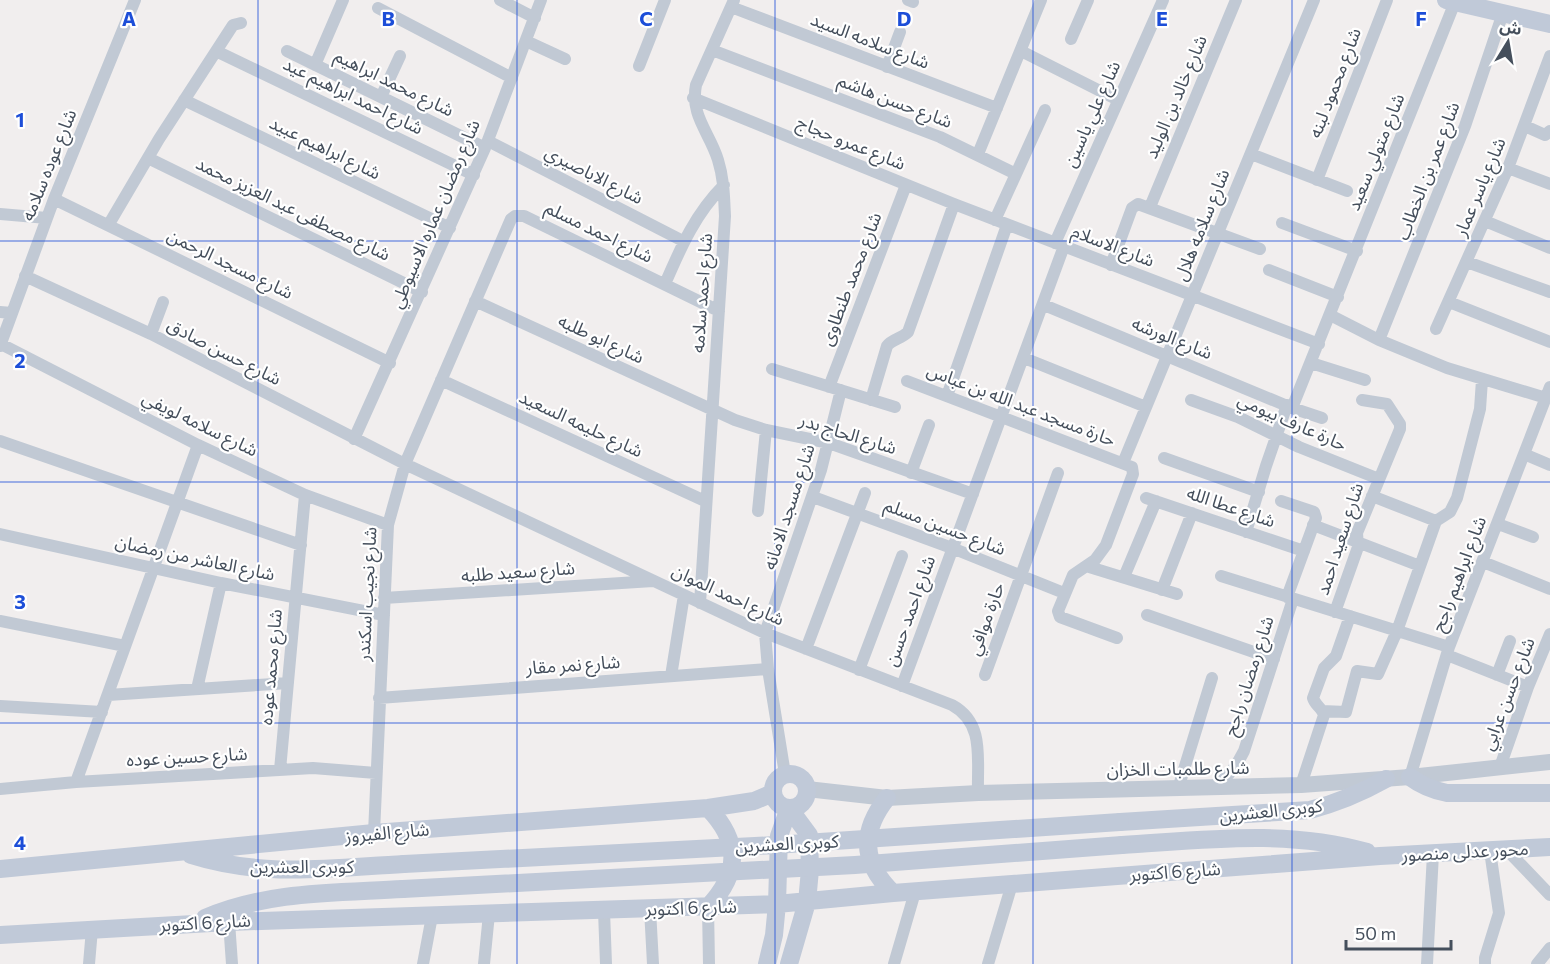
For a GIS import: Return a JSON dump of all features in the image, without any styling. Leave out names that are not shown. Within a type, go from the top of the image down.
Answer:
[{"type":"main road","points":[[1450,1],[1550,24]]},
{"type":"main road","points":[[789,808],[800,805],[807,795],[807,789],[806,783],[799,776],[785,774],[776,781],[773,793],[778,803],[789,808],[809,836],[807,902],[789,964]]},
{"type":"main road","points":[[1410,777],[1433,790],[1447,793],[1550,793]]},
{"type":"main road","name":"كوبرى العشرين","points":[[183,852],[214,862],[279,871],[775,845],[1310,810],[1362,793],[1386,779]]},
{"type":"main road","name":"شارع الفيروز","points":[[0,869],[374,833],[708,808],[754,801],[773,793]]},
{"type":"main road","points":[[887,798],[876,812],[869,829],[868,847],[871,865],[880,880],[893,893]]},
{"type":"main road","points":[[708,808],[721,822],[729,839],[732,857],[730,876],[721,893],[708,907]]},
{"type":"main road","points":[[767,964],[774,935],[777,904],[779,836],[789,808]]},
{"type":"main road","name":"كوبرى العشرين","points":[[192,924],[221,911],[273,898],[855,865],[1254,837],[1330,844],[1380,856]]},
{"type":"main road","name":"محور عدلى منصور","points":[[1380,856],[1550,847]]},
{"type":"main road","name":"شارع 6 اكتوبر","points":[[0,935],[230,922],[777,904],[1380,856]]},
{"type":"street","name":"شارع عوده سلامه","points":[[0,345],[6,313],[25,276],[135,0]]},
{"type":"street","points":[[315,65],[343,0]]},
{"type":"street","points":[[500,0],[535,18]]},
{"type":"street","name":"شارع رمضان عماره الاسيوطي","points":[[354,440],[474,175],[542,0]]},
{"type":"street","points":[[639,66],[664,0]]},
{"type":"street","points":[[978,154],[1041,0]]},
{"type":"street","points":[[1071,39],[1088,0]]},
{"type":"street","name":"شارع علي ياسين","points":[[1001,416],[1044,305],[1059,245],[1118,100],[1163,0]]},
{"type":"street","name":"شارع خالد بن الوليد","points":[[1150,207],[1236,0]]},
{"type":"street","name":"شارع سلامه هلال","points":[[1123,463],[1314,0]]},
{"type":"street","name":"شارع محمود لبنه","points":[[1317,180],[1387,0]]},
{"type":"street","name":"شارع متولي سعيد","points":[[1246,532],[1276,435],[1311,363],[1357,251],[1450,1]]},
{"type":"street","points":[[693,98],[696,85],[733,3]]},
{"type":"street","name":"شارع سلامه السيد","points":[[733,3],[887,67],[997,108]]},
{"type":"street","points":[[378,8],[512,78]]},
{"type":"street","name":"شارع عمر بن الخطاب","points":[[1379,340],[1466,126],[1503,13]]},
{"type":"street","points":[[109,224],[184,100],[233,25],[242,23]]},
{"type":"street","points":[[887,67],[900,32]]},
{"type":"street","points":[[526,41],[565,59]]},
{"type":"street","name":"شارع حسن هاشم","points":[[712,50],[902,121],[978,154],[1016,174]]},
{"type":"street","name":"شارع احمد ابراهيم عيد","points":[[216,51],[474,175]]},
{"type":"street","name":"شارع محمد ابراهيم","points":[[287,51],[486,145]]},
{"type":"street","points":[[1021,51],[1118,100]]},
{"type":"street","points":[[381,97],[399,56]]},
{"type":"street","name":"شارع ياسر عمار","points":[[1437,329],[1508,168],[1550,56]]},
{"type":"street","name":"شارع احمد سلامه","points":[[693,98],[696,114],[718,160],[724,185],[700,603]]},
{"type":"street","name":"شارع عمرو حجاج","points":[[693,98],[1001,222]]},
{"type":"street","name":"شارع ابراهيم عبيد","points":[[184,100],[450,228]]},
{"type":"street","points":[[947,396],[1016,174],[1044,110]]},
{"type":"street","points":[[1525,126],[1542,135],[1550,131]]},
{"type":"street","name":"شارع الاباصيري","points":[[486,145],[683,241]]},
{"type":"street","points":[[1251,154],[1347,191]]},
{"type":"street","name":"شارع مصطفى عبد العزيز محمد","points":[[148,158],[422,291]]},
{"type":"street","points":[[1508,168],[1550,184]]},
{"type":"street","points":[[665,284],[683,241],[700,212],[724,185]]},
{"type":"street","name":"شارع محمد طنطاوى","points":[[835,388],[906,185]]},
{"type":"street","name":"شارع مسجد الرحمن","points":[[54,199],[390,363]]},
{"type":"street","points":[[871,400],[887,346],[908,332],[954,204]]},
{"type":"street","points":[[1111,265],[1133,206],[1138,204],[1260,249]]},
{"type":"street","points":[[0,214],[47,218]]},
{"type":"street","name":"شارع احمد مسلم","points":[[475,301],[508,223],[519,215],[718,311]]},
{"type":"street","points":[[1485,221],[1550,248]]},
{"type":"street","name":"شارع الاسلام","points":[[1001,222],[1318,344]]},
{"type":"street","points":[[1282,223],[1357,251]]},
{"type":"street","points":[[1467,262],[1550,292]]},
{"type":"street","points":[[1269,270],[1338,297]]},
{"type":"street","name":"شارع حسن صادق","points":[[25,276],[151,334],[354,440],[405,464]]},
{"type":"street","name":"شارع نجيب اسكندر","points":[[374,833],[388,525],[405,464],[475,301]]},
{"type":"street","name":"شارع ابو طلبه","points":[[475,301],[712,410]]},
{"type":"street","points":[[151,334],[163,302]]},
{"type":"street","points":[[1449,302],[1550,342]]},
{"type":"street","name":"شارع الورشه","points":[[1044,305],[1290,407],[1322,418]]},
{"type":"street","points":[[1330,315],[1379,340],[1448,368],[1482,380],[1548,392]]},
{"type":"street","name":"شارع سلامه لويفي","points":[[0,345],[198,445],[305,495],[388,525]]},
{"type":"street","points":[[1024,358],[1146,407]]},
{"type":"street","points":[[1311,363],[1365,380]]},
{"type":"street","points":[[772,369],[895,407]]},
{"type":"street","name":"شارع حليمه السعيد","points":[[441,380],[705,501]]},
{"type":"street","points":[[1322,711],[1346,712],[1356,672],[1378,674],[1397,631],[1436,521],[1450,512],[1457,498],[1480,409],[1482,380]]},
{"type":"street","name":"حارة مسجد عبد الله بن عباس","points":[[907,381],[1123,463]]},
{"type":"street","name":"شارع مسجد الامانه","points":[[765,633],[813,497],[829,443],[835,388]]},
{"type":"street","name":"شارع ابراهيم راجح","points":[[1410,777],[1448,651],[1548,392]]},
{"type":"street","name":"حارة عارف بيومي","points":[[1191,400],[1238,417],[1299,447],[1379,479]]},
{"type":"street","name":"شارع سعيد احمد","points":[[1335,612],[1358,547],[1357,533],[1400,429],[1400,424],[1387,404],[1362,400]]},
{"type":"street","name":"شارع الحاج بدر","points":[[712,410],[766,430],[829,443],[973,494]]},
{"type":"street","name":"شارع احمد حسن","points":[[902,686],[1001,416]]},
{"type":"street","points":[[911,472],[929,425]]},
{"type":"street","points":[[758,511],[766,430]]},
{"type":"street","points":[[0,441],[301,545]]},
{"type":"street","points":[[76,782],[198,445]]},
{"type":"street","points":[[1524,454],[1550,465]]},
{"type":"street","points":[[1164,458],[1259,492]]},
{"type":"street","points":[[1117,638],[1060,617],[1058,611],[1072,575],[1095,560],[1107,545],[1132,474],[1132,467],[1123,463]]},
{"type":"street","name":"شارع احمد الموان","points":[[405,464],[765,633],[963,711],[973,723],[976,739],[978,793]]},
{"type":"street","name":"حارة موافي","points":[[985,675],[1058,474]]},
{"type":"street","points":[[806,650],[865,493]]},
{"type":"street","name":"شارع محمد عوده","points":[[280,770],[305,495]]},
{"type":"street","points":[[1372,495],[1436,521]]},
{"type":"street","name":"شارع حسين مسلم","points":[[813,497],[952,548],[1064,593]]},
{"type":"street","name":"شارع عطا الله","points":[[1124,578],[1151,499],[1304,551]]},
{"type":"street","points":[[1281,501],[1314,512],[1316,518],[1313,525],[1420,566]]},
{"type":"street","points":[[1162,590],[1192,513]]},
{"type":"street","points":[[1498,524],[1533,537]]},
{"type":"street","name":"شارع رمضان راجح","points":[[1212,788],[1228,777],[1244,751],[1274,659],[1313,525]]},
{"type":"street","name":"شارع العاشر من رمضان","points":[[0,534],[221,583],[384,615]]},
{"type":"street","points":[[859,670],[902,556]]},
{"type":"street","points":[[1483,562],[1550,589]]},
{"type":"street","points":[[1086,566],[1177,594]]},
{"type":"street","points":[[1221,576],[1397,631],[1528,687]]},
{"type":"street","name":"شارع سعيد طلبه","points":[[384,598],[653,581]]},
{"type":"street","points":[[197,689],[221,583]]},
{"type":"street","points":[[671,676],[684,595]]},
{"type":"street","points":[[1147,615],[1274,659]]},
{"type":"street","points":[[1301,785],[1323,720],[1322,711],[1314,698],[1326,663],[1336,656],[1350,616]]},
{"type":"street","points":[[0,621],[125,646]]},
{"type":"street","points":[[765,633],[768,669],[785,774]]},
{"type":"street","name":"شارع حسن عرابي","points":[[1500,767],[1528,687],[1550,634]]},
{"type":"street","points":[[1497,675],[1510,641]]},
{"type":"street","name":"شارع نمر مقار","points":[[380,698],[768,669]]},
{"type":"street","points":[[1178,789],[1212,678]]},
{"type":"street","points":[[108,695],[288,683]]},
{"type":"street","points":[[0,706],[102,712]]},
{"type":"street","name":"شارع طلمبات الخزان","points":[[807,789],[887,798],[978,793],[1301,785],[1410,777],[1550,762]]},
{"type":"street","name":"شارع حسين عوده","points":[[0,789],[76,782],[312,768],[376,772]]},
{"type":"street","points":[[1498,850],[1550,895]]},
{"type":"street","points":[[1485,964],[1499,913],[1498,850]]},
{"type":"street","points":[[1426,964],[1433,854]]},
{"type":"street","points":[[988,964],[1012,884]]},
{"type":"street","points":[[894,964],[915,892]]},
{"type":"street","points":[[708,907],[709,964]]},
{"type":"street","points":[[650,909],[653,964]]},
{"type":"street","points":[[604,910],[606,964]]},
{"type":"street","points":[[484,964],[489,914]]},
{"type":"street","points":[[423,964],[432,916]]},
{"type":"street","points":[[230,922],[232,964]]},
{"type":"street","points":[[89,964],[92,929]]},
{"type":"street","points":[[1537,964],[1550,948]]}]
